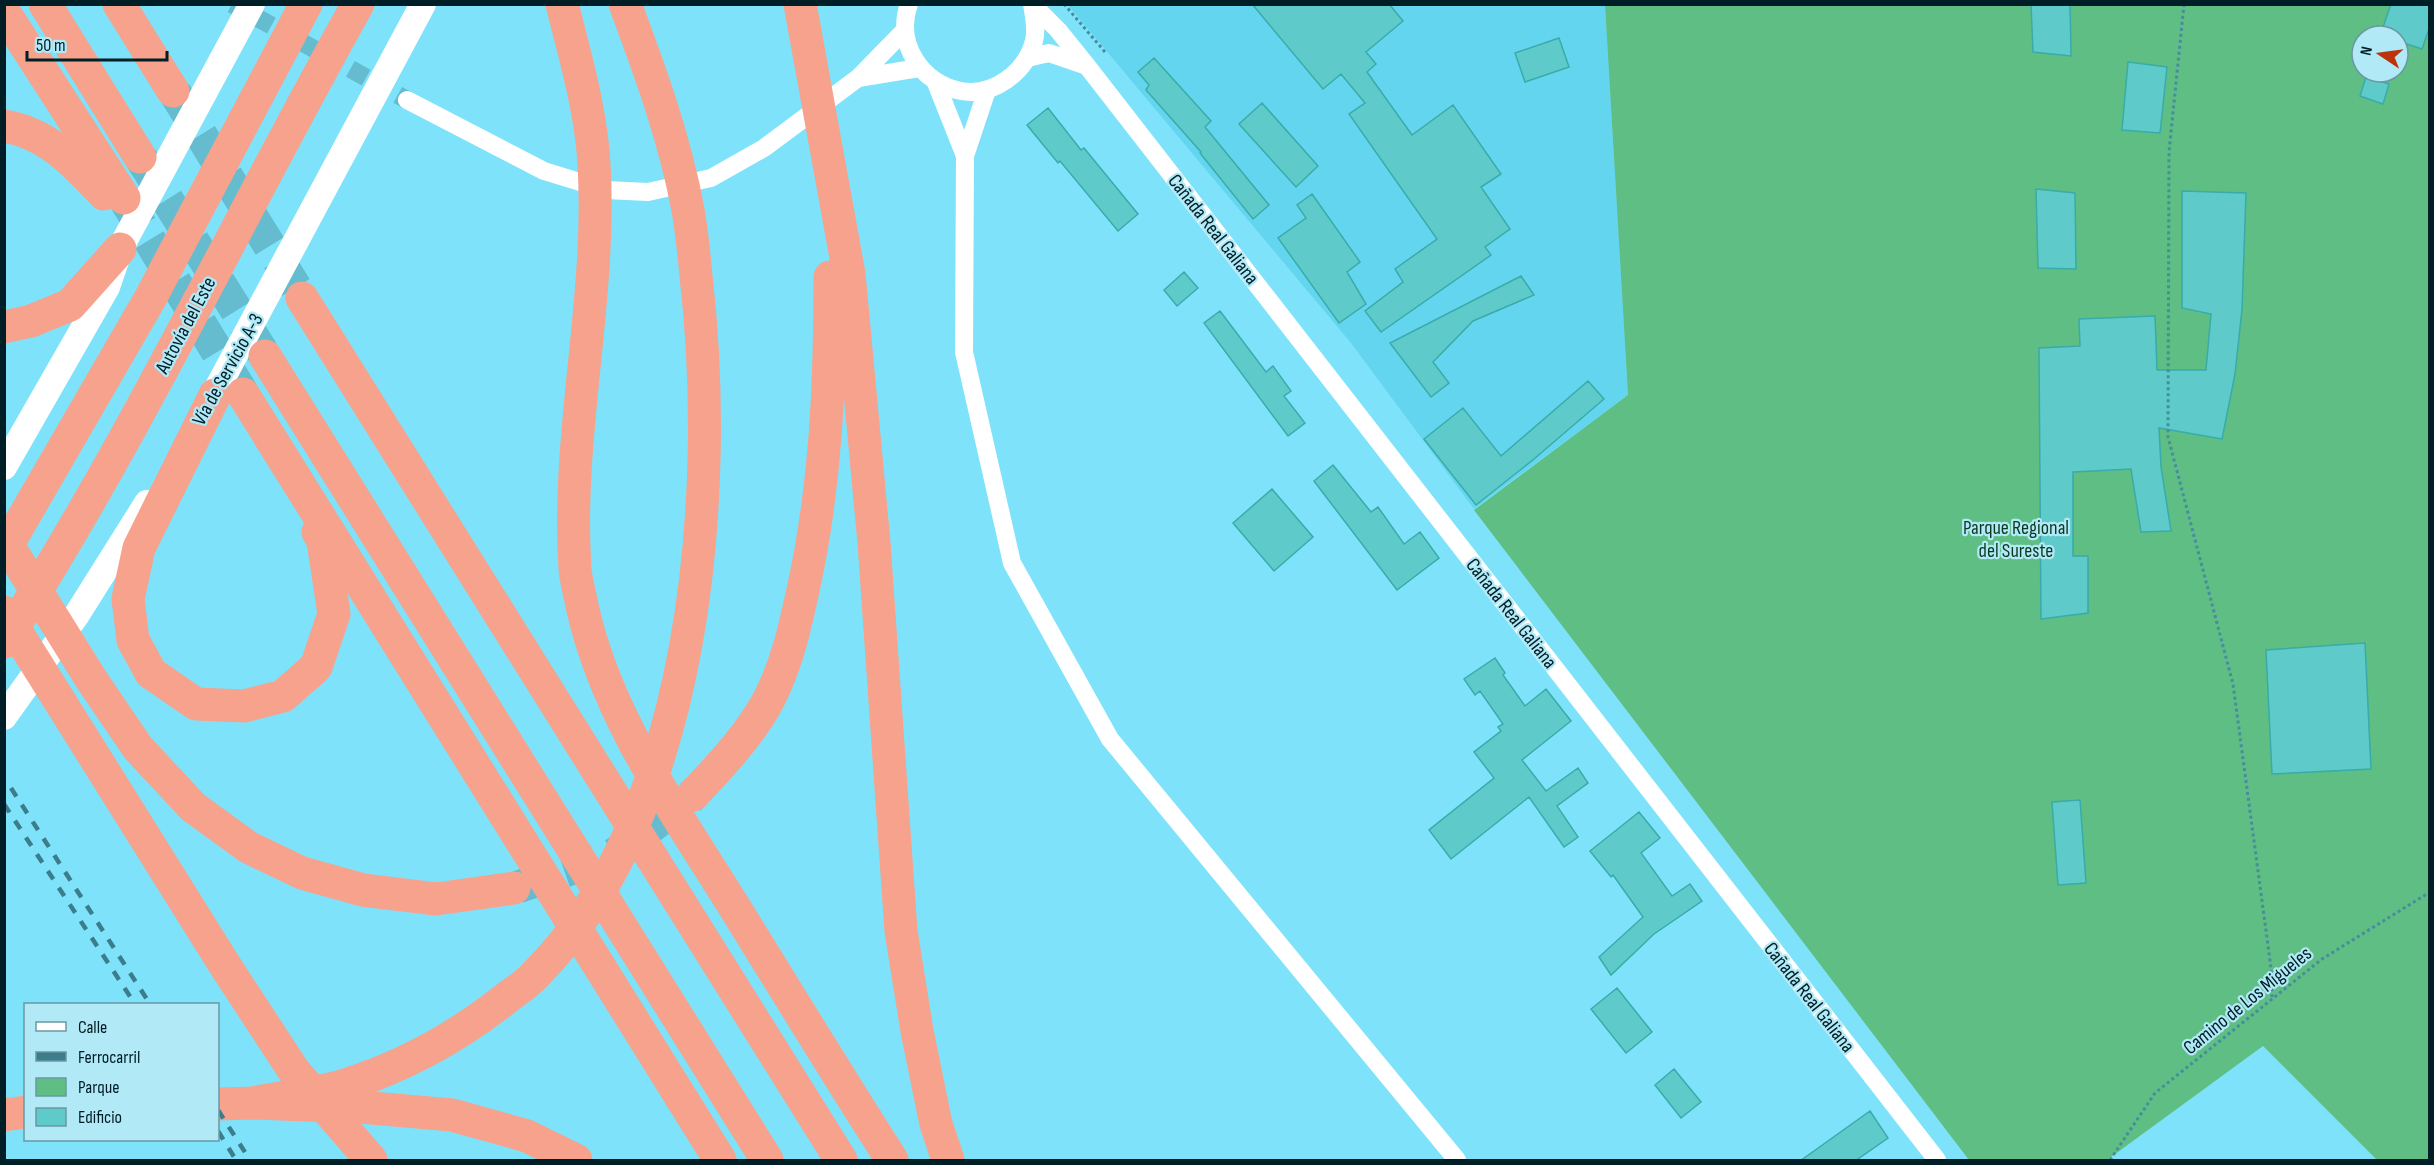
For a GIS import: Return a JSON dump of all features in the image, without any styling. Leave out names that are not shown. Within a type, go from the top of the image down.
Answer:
[{"type":"highway","points":[[45,4],[140,157]]},
{"type":"highway","points":[[119,4],[173,91]]},
{"type":"highway","name":"Autovía del Este","points":[[4,642],[48,574],[179,339],[358,4]]},
{"type":"highway","points":[[562,4],[580,76],[594,161],[595,211],[591,299],[579,403],[574,483],[575,572],[591,645],[620,717],[665,795],[892,1161]]},
{"type":"highway","points":[[352,1096],[408,1060],[472,1025],[534,977],[575,932],[607,882],[630,836],[651,779],[674,701],[693,601],[703,510],[704,340],[689,213],[679,163],[649,68],[625,4]]},
{"type":"highway","points":[[800,4],[849,274],[867,461],[902,931],[917,1031],[936,1124],[948,1161]]},
{"type":"highway","points":[[303,10],[151,297],[9,540],[91,679],[138,748],[193,807],[248,847],[303,873],[363,891],[436,899],[514,888]]},
{"type":"highway","points":[[4,12],[120,202],[53,144],[30,132],[4,126]]},
{"type":"highway","points":[[693,795],[737,747],[769,699],[791,646],[815,535],[830,393],[827,152]]},
{"type":"highway","points":[[4,327],[31,321],[70,305],[120,249]]},
{"type":"highway","points":[[302,298],[841,1161]]},
{"type":"highway","points":[[265,356],[767,1161]]},
{"type":"highway","points":[[264,430],[323,541],[334,614],[316,667],[283,696],[244,706],[196,704],[151,674],[133,640],[128,598],[139,548],[229,394],[264,430],[720,1161]]},
{"type":"highway","points":[[4,612],[226,967],[294,1071],[371,1161]]},
{"type":"highway","points":[[219,1104],[352,1096],[452,1115],[527,1136],[576,1161]]},
{"type":"highway","points":[[4,1115],[24,1112]]},
{"type":"main road","points":[[4,467],[107,287],[120,249],[252,4]]},
{"type":"main road","name":"Vía de Servicio A-3","points":[[4,717],[229,394],[299,237],[423,4]]},
{"type":"street","points":[[909,4],[904,30],[909,50],[919,68],[936,83],[961,91],[987,90],[1003,83],[1017,72],[1027,58],[1034,40],[1035,22],[1032,4]]},
{"type":"street","name":"Cañada Real Galiana","points":[[1032,4],[1058,30],[1087,66],[1937,1161]]},
{"type":"street","points":[[407,100],[543,171],[606,190],[648,192],[711,178],[764,148],[858,78],[904,30]]},
{"type":"street","points":[[1027,58],[1049,53],[1087,66]]},
{"type":"street","points":[[858,78],[919,68]]},
{"type":"street","points":[[936,83],[965,156]]},
{"type":"street","points":[[987,90],[965,156],[964,352],[1012,563],[1110,739],[1457,1161]]},
{"type":"path","points":[[1064,4],[1105,52]]},
{"type":"path","points":[[2184,4],[2169,152],[2168,437],[2233,684],[2271,968],[2272,997]]},
{"type":"path","name":"Camino de Los Migueles","points":[[2110,1161],[2155,1093],[2322,959],[2430,892]]},
{"type":"shaded area","points":[[1068,5],[1605,5],[1628,395],[1474,509],[1351,343]]},
{"type":"green space","name":"Parque Regional del Sureste","points":[[1605,5],[2429,5],[2429,1160],[2377,1160],[2263,1046],[2107,1160],[1969,1160],[1474,510],[1628,395]]},
{"type":"building","points":[[1252,4],[1389,4],[1403,21],[1366,52],[1376,64],[1367,72],[1412,135],[1453,105],[1501,174],[1481,187],[1510,229],[1485,247],[1491,255],[1381,332],[1365,311],[1403,282],[1395,269],[1437,239],[1349,114],[1365,103],[1341,74],[1323,89]]},
{"type":"building","points":[[2031,4],[2070,4],[2071,56],[2033,52]]},
{"type":"building","points":[[2391,4],[2430,4],[2430,26],[2422,49],[2410,45],[2410,24],[2384,24]]},
{"type":"building","points":[[1559,38],[1569,67],[1525,82],[1515,53]]},
{"type":"building","points":[[1154,58],[1211,121],[1205,127],[1269,205],[1253,219],[1201,152],[1146,90],[1149,85],[1138,72]]},
{"type":"building","points":[[2128,62],[2167,67],[2160,133],[2122,130]]},
{"type":"building","points":[[2364,84],[2389,84],[2383,104],[2360,96]]},
{"type":"building","points":[[1262,103],[1318,166],[1296,187],[1239,124]]},
{"type":"building","points":[[1048,108],[1081,150],[1084,148],[1138,214],[1118,231],[1027,125]]},
{"type":"building","points":[[2036,189],[2075,193],[2076,269],[2038,268]]},
{"type":"building","points":[[2182,191],[2246,193],[2242,309],[2235,374],[2222,439],[2159,428],[2161,467],[2171,531],[2141,532],[2131,469],[2073,472],[2073,556],[2088,556],[2088,613],[2041,619],[2039,348],[2080,346],[2079,319],[2155,316],[2157,370],[2206,370],[2211,314],[2182,308]]},
{"type":"building","points":[[1312,194],[1360,262],[1347,272],[1366,304],[1339,323],[1278,238],[1306,218],[1297,205]]},
{"type":"building","points":[[1184,272],[1198,288],[1177,306],[1164,290]]},
{"type":"building","points":[[1521,276],[1534,295],[1473,321],[1433,362],[1449,383],[1431,397],[1390,343]]},
{"type":"building","points":[[1220,311],[1266,372],[1273,366],[1291,391],[1284,396],[1305,423],[1288,436],[1204,323]]},
{"type":"building","points":[[1588,381],[1604,399],[1476,505],[1424,439],[1463,408],[1501,456]]},
{"type":"building","points":[[1333,465],[1371,512],[1378,507],[1404,544],[1420,532],[1439,558],[1397,590],[1314,481]]},
{"type":"building","points":[[1272,489],[1313,537],[1274,571],[1233,523]]},
{"type":"building","points":[[2365,643],[2371,769],[2272,774],[2266,650]]},
{"type":"building","points":[[1495,658],[1505,673],[1503,675],[1525,706],[1546,689],[1571,721],[1522,760],[1546,791],[1578,768],[1588,783],[1557,806],[1578,837],[1564,847],[1529,797],[1451,859],[1429,830],[1494,778],[1474,752],[1501,731],[1498,727],[1503,724],[1480,691],[1475,695],[1464,679]]},
{"type":"building","points":[[2080,800],[2086,883],[2058,885],[2052,802]]},
{"type":"building","points":[[1639,812],[1660,838],[1641,853],[1672,896],[1690,884],[1702,901],[1654,934],[1611,975],[1599,957],[1643,917],[1613,875],[1611,877],[1590,851]]},
{"type":"building","points":[[1617,988],[1652,1032],[1626,1053],[1591,1009]]},
{"type":"building","points":[[1674,1069],[1701,1102],[1681,1118],[1655,1085]]},
{"type":"building","points":[[1870,1111],[1888,1138],[1855,1161],[1800,1161]]},
{"type":"tunnel","points":[[232,4],[407,100]]},
{"type":"tunnel","points":[[175,93],[302,298]]},
{"type":"tunnel","points":[[141,158],[265,356]]},
{"type":"tunnel","points":[[124,198],[243,394]]},
{"type":"tunnel","points":[[518,887],[615,854],[693,795]]},
{"type":"railway","points":[[11,788],[149,1003]]},
{"type":"railway","points":[[4,804],[134,1003]]},
{"type":"railway","points":[[219,1112],[250,1160]]},
{"type":"railway","points":[[219,1133],[236,1160]]}]
